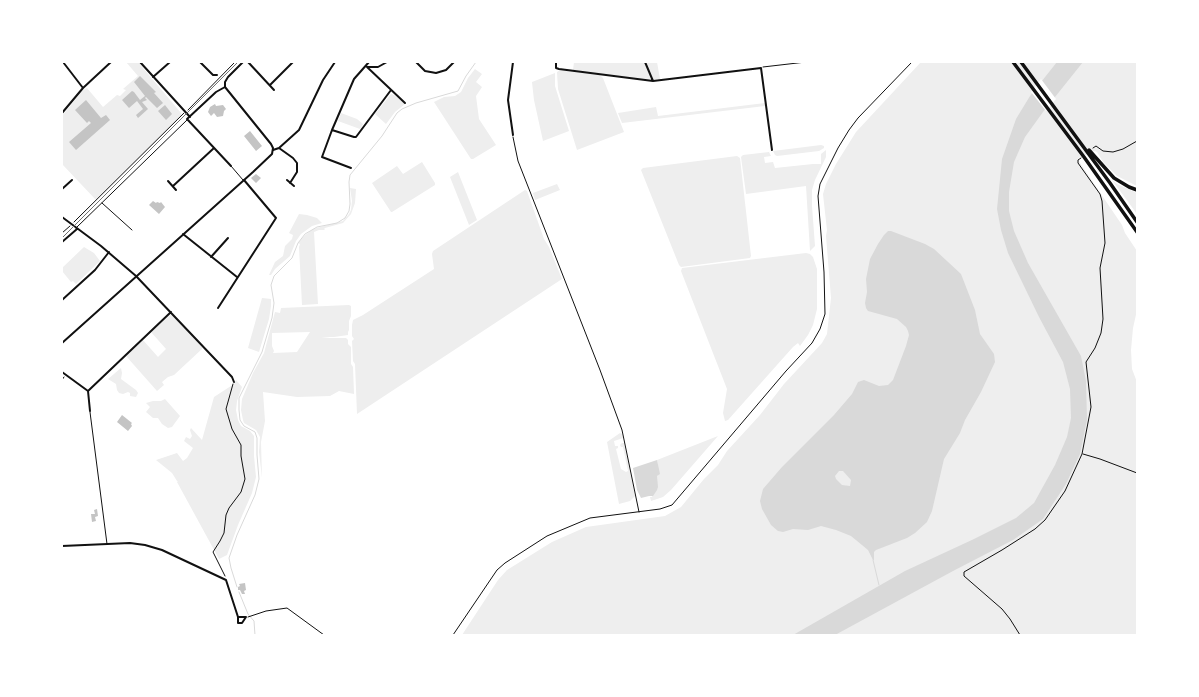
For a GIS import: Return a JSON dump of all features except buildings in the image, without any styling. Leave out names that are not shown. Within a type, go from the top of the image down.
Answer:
[{"type":"highway","points":[[1013,62],[1084,157],[1137,232]]},
{"type":"highway","points":[[1021,62],[1090,153],[1114,178],[1137,190]]},
{"type":"highway","points":[[1090,153],[1137,222]]},
{"type":"street","points":[[64,62],[83,88]]},
{"type":"street","points":[[62,113],[83,88],[111,62]]},
{"type":"street","points":[[140,62],[190,117]]},
{"type":"street","points":[[153,77],[170,62]]},
{"type":"street","points":[[200,62],[213,75],[217,75]]},
{"type":"street","points":[[62,343],[270,157],[273,150],[271,144],[225,87],[225,82],[228,77],[243,62]]},
{"type":"street","points":[[248,62],[274,90]]},
{"type":"street","points":[[270,85],[293,62]]},
{"type":"street","points":[[273,150],[279,148],[299,130],[323,80],[335,62]]},
{"type":"street","points":[[351,168],[322,157],[354,79],[367,67],[369,62]]},
{"type":"street","points":[[367,67],[378,67],[387,62]]},
{"type":"street","points":[[416,62],[425,71],[436,73],[446,70],[454,62]]},
{"type":"street","points":[[512,62],[508,100],[513,135]]},
{"type":"street","points":[[556,62],[556,68],[559,69],[653,81],[761,68],[772,150]]},
{"type":"street","points":[[644,62],[653,81]]},
{"type":"street","points":[[367,67],[405,103]]},
{"type":"street","points":[[225,87],[216,92],[187,119],[231,166]]},
{"type":"street","points":[[332,130],[356,137],[391,90]]},
{"type":"street","points":[[173,186],[214,148]]},
{"type":"street","points":[[279,148],[292,157],[296,163],[297,172],[290,183]]},
{"type":"street","points":[[62,189],[72,180]]},
{"type":"street","points":[[218,308],[276,218],[244,180]]},
{"type":"street","points":[[287,180],[294,186]]},
{"type":"street","points":[[168,181],[176,190]]},
{"type":"street","points":[[62,217],[76,229],[109,252],[136,276],[232,377],[234,382]]},
{"type":"street","points":[[62,242],[76,229]]},
{"type":"street","points":[[183,234],[237,277]]},
{"type":"street","points":[[211,257],[228,238]]},
{"type":"street","points":[[62,300],[70,291],[95,270],[109,252]]},
{"type":"street","points":[[88,391],[171,312]]},
{"type":"street","points":[[62,372],[88,391],[90,411]]},
{"type":"street","points":[[62,546],[107,544],[135,544],[150,546],[186,560],[226,580],[238,617],[238,623],[241,624],[246,617]]},
{"type":"street","points":[[238,617],[246,617]]},
{"type":"lane","points":[[76,229],[187,119]]},
{"type":"lane","points":[[231,166],[244,180]]},
{"type":"lane","points":[[102,203],[132,230]]},
{"type":"lane","points":[[90,411],[107,544]]},
{"type":"path","points":[[62,233],[72,225],[236,62]]},
{"type":"path","points":[[761,68],[806,62]]},
{"type":"path","points":[[452,635],[497,570],[504,563],[547,536],[590,518],[665,508],[675,502],[786,371],[812,343],[817,336],[825,314],[825,290],[818,205],[820,184],[838,148],[858,118],[912,62]]},
{"type":"path","points":[[513,135],[518,161],[622,430],[639,512]]},
{"type":"path","points":[[1096,146],[1103,151],[1113,152],[1123,149],[1137,141]]},
{"type":"path","points":[[1020,635],[1002,609],[964,576],[964,572],[1035,530],[1046,520],[1065,491],[1082,454],[1091,407],[1086,362],[1095,348],[1101,333],[1103,319],[1100,268],[1105,243],[1105,229],[1100,194],[1078,163],[1078,160]]},
{"type":"path","points":[[62,380],[66,374]]},
{"type":"path","points":[[226,580],[213,552],[224,533],[226,515],[229,508],[241,492],[245,479],[241,461],[241,445],[232,430],[226,409],[234,382]]},
{"type":"path","points":[[1082,454],[1137,473]]},
{"type":"path","points":[[246,617],[266,611],[287,608],[324,635]]},
{"type":"shaded area","points":[[126,62],[138,62],[181,113],[181,116],[96,200],[62,164],[62,116],[82,91],[87,88],[103,107],[117,95],[120,96],[126,90],[123,89],[138,76]]},
{"type":"shaded area","points":[[574,62],[657,62],[660,79],[647,80],[573,70]]},
{"type":"shaded area","points":[[921,62],[1137,62],[1137,186],[1117,176],[1103,162],[1095,151],[1079,158],[1078,160],[1122,225],[1125,233],[1137,251],[1137,310],[1133,328],[1131,350],[1132,369],[1137,382],[1137,635],[462,635],[498,580],[507,570],[552,542],[586,527],[665,516],[681,507],[704,479],[718,465],[727,451],[760,415],[784,384],[822,343],[827,334],[831,298],[826,236],[827,230],[823,194],[826,184],[836,164],[856,132]]},
{"type":"shaded area","points":[[1057,62],[1083,62],[1025,137],[1014,162],[1009,192],[1009,211],[1014,231],[1028,263],[1081,356],[1086,381],[1087,420],[1080,454],[1066,484],[1043,519],[1013,540],[835,635],[793,635],[905,571],[1016,518],[1034,503],[1055,465],[1067,437],[1071,418],[1070,389],[1063,362],[1008,253],[1001,230],[997,209],[1002,159],[1016,119],[1030,96]]},
{"type":"shaded area","points":[[475,69],[482,74],[476,82],[482,87],[476,96],[479,119],[496,145],[471,159],[434,102],[444,97],[455,96],[461,92],[468,78]]},
{"type":"shaded area","points":[[560,70],[600,75],[603,78],[624,132],[577,150],[558,89],[557,72]]},
{"type":"shaded area","points":[[555,73],[555,86],[569,131],[543,141],[534,100],[532,82]]},
{"type":"shaded area","points":[[391,94],[405,104],[395,112],[386,124],[375,114]]},
{"type":"shaded area","points":[[765,103],[765,106],[622,123],[618,113],[656,107],[658,116]]},
{"type":"shaded area","points":[[341,113],[357,119],[363,124],[360,129],[338,121]]},
{"type":"shaded area","points":[[821,145],[824,146],[824,148],[819,151],[777,156],[773,151]]},
{"type":"shaded area","points":[[826,150],[826,157],[812,190],[815,246],[810,251],[806,186],[746,194],[741,157],[743,155],[769,152],[771,156],[764,157],[765,163],[773,162],[775,168],[821,164],[821,154]]},
{"type":"shaded area","points":[[737,156],[740,158],[750,258],[681,267],[641,170],[643,168]]},
{"type":"shaded area","points":[[422,162],[435,185],[391,212],[372,183],[397,166],[403,174]]},
{"type":"shaded area","points":[[458,172],[477,220],[469,225],[450,177]]},
{"type":"shaded area","points":[[1112,180],[1117,184],[1137,193],[1137,214]]},
{"type":"shaded area","points":[[557,184],[560,190],[535,200],[533,193]]},
{"type":"shaded area","points":[[350,188],[356,189],[355,203],[351,214],[343,223],[325,228],[325,230],[314,232],[318,304],[302,305],[300,244],[298,243],[313,229],[343,221],[351,210],[352,201]]},
{"type":"shaded area","points":[[525,190],[527,191],[544,239],[549,247],[562,279],[357,414],[355,364],[353,361],[352,341],[354,339],[352,336],[353,320],[434,269],[433,251]]},
{"type":"shaded area","points":[[299,214],[317,218],[322,223],[312,226],[301,234],[296,241],[290,256],[275,269],[271,275],[269,275],[275,262],[283,256],[285,246],[292,239],[293,235],[289,233]]},
{"type":"shaded area","points":[[888,231],[891,231],[925,244],[934,249],[961,274],[975,310],[980,334],[994,354],[995,362],[981,392],[965,420],[960,433],[944,459],[932,511],[927,522],[907,538],[876,550],[874,552],[873,560],[868,550],[851,536],[836,530],[821,526],[808,530],[793,529],[783,532],[778,531],[771,525],[762,509],[760,501],[763,489],[782,467],[834,415],[852,394],[858,382],[864,380],[879,386],[888,385],[893,380],[906,346],[909,335],[908,331],[906,327],[897,319],[868,311],[865,303],[867,292],[866,279],[870,259],[884,235]],"holes":[[[839,471],[843,471],[851,480],[850,486],[842,485],[836,479],[835,476]]]},
{"type":"shaded area","points":[[84,247],[94,253],[100,261],[76,284],[73,281],[71,282],[62,271],[62,268]]},
{"type":"shaded area","points":[[806,253],[813,257],[817,269],[817,309],[813,325],[800,346],[798,343],[793,347],[728,420],[725,421],[723,413],[727,389],[681,271],[682,268]]},
{"type":"shaded area","points":[[262,298],[271,299],[271,306],[269,319],[259,352],[248,348]]},
{"type":"shaded area","points":[[351,306],[348,335],[321,337],[346,338],[348,340],[348,344],[351,347],[354,394],[339,391],[330,396],[297,397],[263,392],[265,421],[261,442],[262,478],[259,452],[260,437],[256,430],[244,423],[241,410],[242,399],[253,373],[264,353],[275,312],[280,313],[281,308]],"holes":[[[310,332],[297,352],[273,353],[272,333]]]},
{"type":"shaded area","points":[[170,315],[172,315],[202,347],[202,349],[174,375],[168,377],[162,382],[164,385],[157,391],[126,356],[143,340],[158,357],[166,349],[151,332]]},
{"type":"shaded area","points":[[121,368],[121,379],[136,390],[138,393],[136,397],[130,396],[130,393],[128,392],[123,394],[119,393],[116,384],[108,379]]},
{"type":"shaded area","points":[[236,380],[242,387],[237,401],[236,410],[238,420],[241,426],[250,431],[254,436],[256,477],[252,493],[227,555],[219,559],[177,482],[178,481],[172,473],[156,460],[177,453],[183,461],[187,458],[193,448],[184,441],[186,437],[190,439],[192,436],[190,430],[191,428],[202,440],[214,397],[234,384]]},
{"type":"shaded area","points":[[165,399],[180,416],[172,427],[168,428],[162,424],[158,418],[153,418],[146,412],[150,407],[146,403]]},
{"type":"shaded area","points":[[620,433],[622,434],[623,438],[614,441],[615,446],[618,446],[616,449],[621,469],[626,472],[628,471],[623,447],[620,445],[624,443],[635,496],[630,501],[619,504],[607,442]]},
{"type":"shaded area","points":[[718,436],[671,490],[663,497],[651,501],[650,497],[652,497],[657,476],[659,474],[657,460]]},
{"type":"shaded area","points":[[657,460],[660,474],[657,476],[657,490],[653,496],[641,498],[637,490],[633,468]]},
{"type":"pier","points":[[1041,79],[1056,99],[1046,111],[1031,92]]},
{"type":"waterway","points":[[237,587],[229,558],[237,535],[255,495],[259,479],[257,438],[255,432],[244,426],[240,420],[239,398],[262,352],[272,318],[274,303],[271,285],[274,276],[292,258],[298,243],[305,234],[317,227],[337,223],[345,218],[349,211],[350,204],[350,175],[382,136],[397,113],[402,109],[416,103],[458,91],[476,62]]},
{"type":"waterway","points":[[873,560],[879,585]]},
{"type":"waterway","points":[[239,592],[248,614],[254,621],[255,635]]},
{"type":"railway","points":[[62,238],[238,62]]}]
